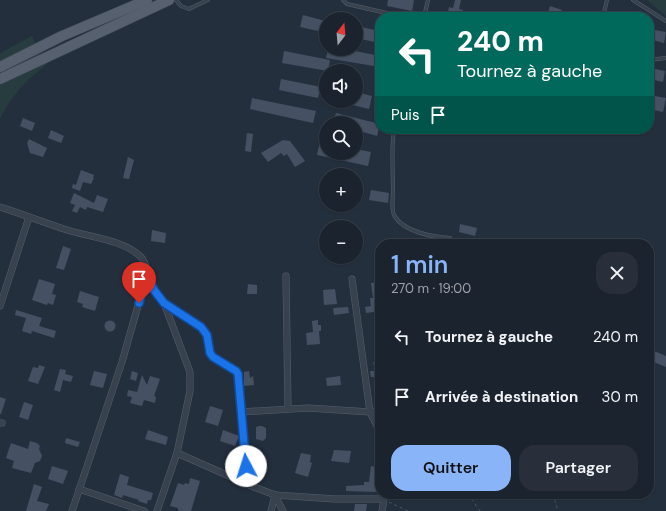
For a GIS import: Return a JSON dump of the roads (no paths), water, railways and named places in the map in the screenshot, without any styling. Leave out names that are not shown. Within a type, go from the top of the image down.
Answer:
[{"type":"main road","points":[[0,67],[62,36],[147,0]]},
{"type":"main road","points":[[0,79],[169,0]]},
{"type":"street","points":[[0,207],[83,235],[109,240],[131,250],[142,258],[146,265],[147,274],[154,290],[164,303],[190,372],[191,381],[177,453],[157,511]]},
{"type":"street","points":[[0,306],[29,217]]},
{"type":"street","points":[[72,511],[122,362],[147,274]]},
{"type":"street","points":[[286,276],[288,408]]},
{"type":"street","points":[[352,279],[370,412],[375,422]]},
{"type":"street","points":[[164,303],[201,327],[207,335],[210,353],[213,357],[236,371],[238,374],[247,476],[254,487]]},
{"type":"street","points":[[242,412],[288,408],[375,412]]},
{"type":"street","points":[[177,453],[275,495],[334,499],[375,497]]},
{"type":"street","points":[[79,488],[144,511]]},
{"type":"street","points":[[271,511],[275,495]]},
{"type":"street","points":[[275,495],[283,511]]},
{"type":"street","points":[[382,511],[384,499]]},
{"type":"lane","points":[[176,0],[181,6],[190,9],[208,0]]},
{"type":"lane","points":[[343,0],[347,4],[382,12]]},
{"type":"lane","points":[[425,12],[428,0]]},
{"type":"lane","points":[[604,12],[606,0]]},
{"type":"lane","points":[[634,0],[652,12]]},
{"type":"lane","points":[[654,13],[666,21]]},
{"type":"lane","points":[[654,59],[666,58]]},
{"type":"lane","points":[[394,134],[392,201],[394,215],[402,224],[414,230],[437,237],[450,238]]}]
